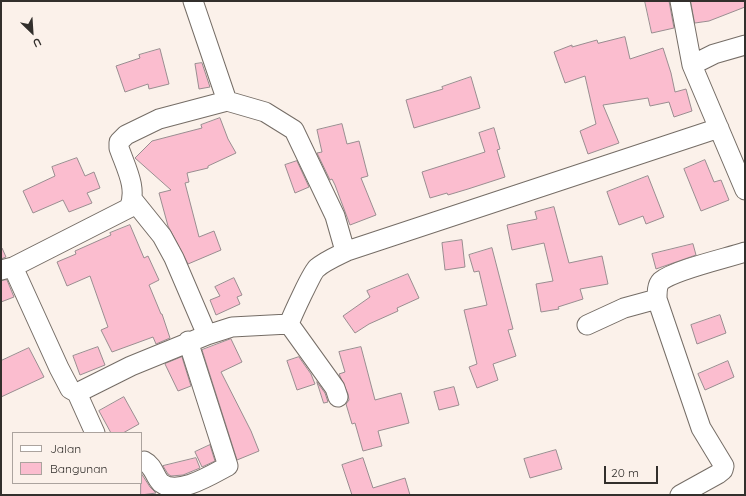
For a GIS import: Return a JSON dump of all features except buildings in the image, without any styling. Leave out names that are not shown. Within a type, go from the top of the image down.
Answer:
[{"type":"street","points":[[193,1],[226,101]]},
{"type":"street","points":[[680,1],[692,65],[745,190]]},
{"type":"street","points":[[692,65],[714,54],[745,45]]},
{"type":"street","points":[[95,432],[77,393],[70,389],[7,268],[129,208],[133,200],[134,192],[119,148],[119,142],[126,135],[159,119],[226,101],[265,112],[294,130],[323,189],[347,251]]},
{"type":"street","points":[[289,324],[295,307],[303,296],[316,268],[347,251],[719,128]]},
{"type":"street","points":[[133,200],[162,236],[174,258],[207,335]]},
{"type":"street","points":[[680,495],[718,474],[723,470],[724,466],[701,428],[657,299],[658,288],[661,281],[679,273],[745,252]]},
{"type":"street","points":[[587,325],[624,308],[657,299]]},
{"type":"street","points":[[77,393],[131,366],[188,341],[232,327],[255,324],[289,324]]},
{"type":"street","points":[[289,324],[335,388],[338,397]]},
{"type":"street","points":[[142,462],[144,461],[150,464],[161,483],[172,489],[183,488],[228,466],[188,341]]}]
